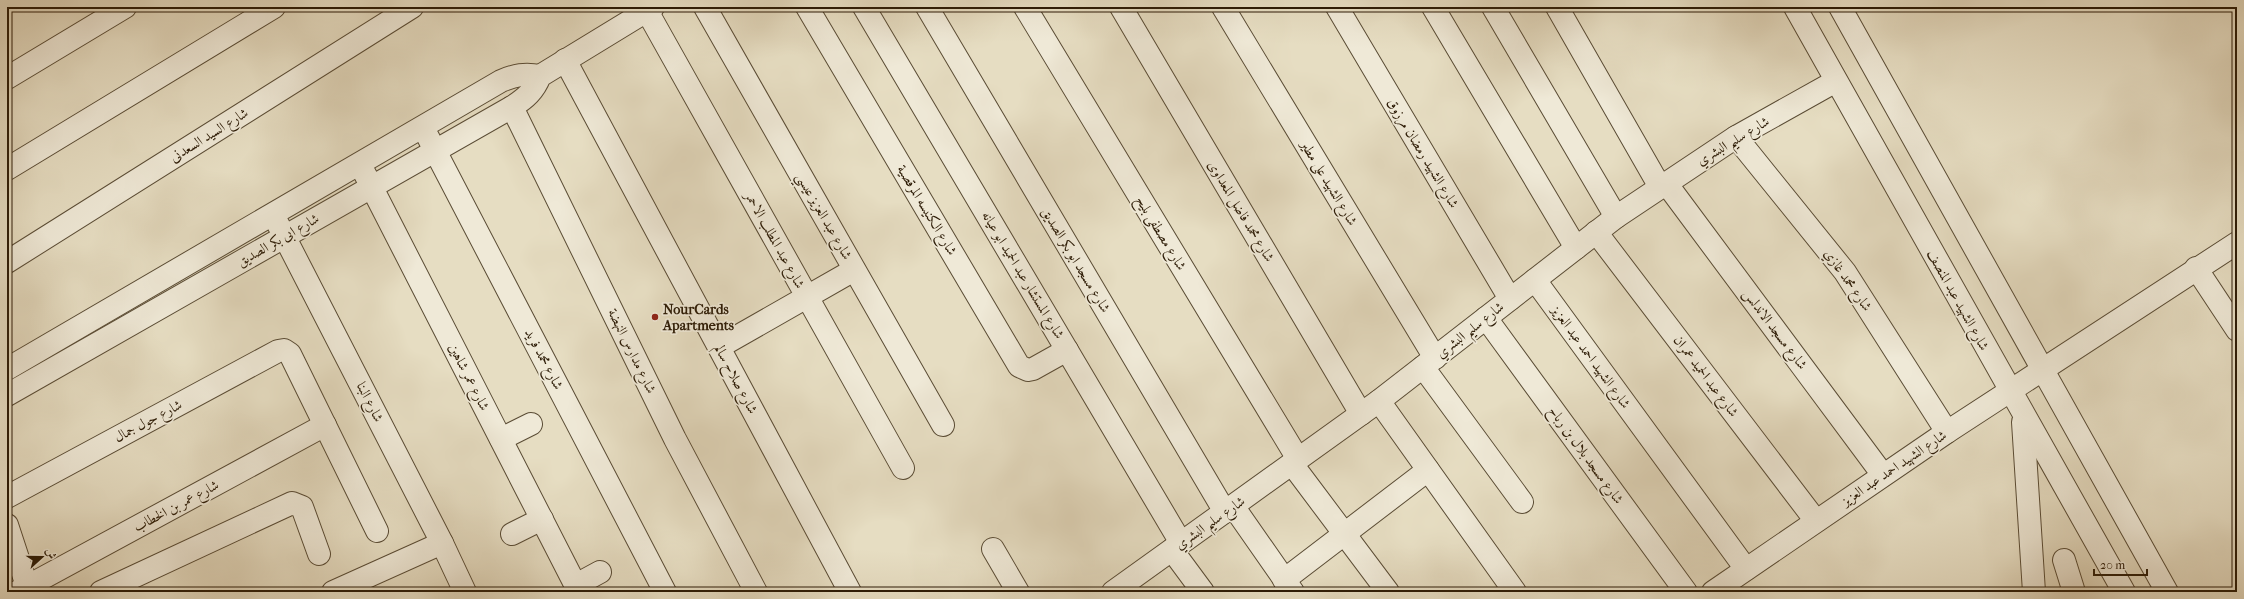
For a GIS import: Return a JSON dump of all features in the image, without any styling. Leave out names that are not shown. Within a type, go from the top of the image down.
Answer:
[{"type":"street","points":[[7,78],[125,7]]},
{"type":"street","points":[[7,169],[274,7]]},
{"type":"street","name":"شارع السيد السعدنى","points":[[7,262],[412,7]]},
{"type":"street","name":"شارع عبد العزيز عيسي","points":[[705,7],[943,425]]},
{"type":"street","name":"شارع الكنيسه المرقصية","points":[[807,7],[1019,366],[1028,370],[1033,369],[1067,350]]},
{"type":"street","name":"شارع المستشار عبد الحميد ابو عيانه","points":[[864,7],[1067,350],[1203,592]]},
{"type":"street","name":"شارع مسجد ابو بكر الصديق","points":[[927,7],[1229,509],[1289,586]]},
{"type":"street","name":"شارع مصطفى بليح","points":[[1025,7],[1295,462],[1344,534],[1388,592]]},
{"type":"street","name":"شارع محمد فاضل المعداوى","points":[[1121,7],[1361,414]]},
{"type":"street","name":"شارع الشهيد على مطير","points":[[1223,7],[1429,363],[1522,502]]},
{"type":"street","name":"شارع الشهيد رمضان مرزوق","points":[[1337,7],[1510,299]]},
{"type":"street","points":[[1434,7],[1576,248]]},
{"type":"street","points":[[1493,7],[1616,217]]},
{"type":"street","name":"شارع مسجد الاندلس","points":[[1557,7],[1663,185],[1883,475]]},
{"type":"street","name":"شارع الشهيد عبد المنصف","points":[[1795,7],[2023,416],[2124,592]]},
{"type":"street","points":[[1840,7],[2167,592]]},
{"type":"street","name":"شارع ابى بكر الصديق","points":[[7,395],[512,107],[525,99],[534,89],[540,76],[650,9]]},
{"type":"street","name":"شارع عبد المطلب الاحمر","points":[[650,9],[807,297],[903,468]]},
{"type":"street","name":"شارع صلاح سالم","points":[[565,60],[850,592]]},
{"type":"street","name":"شارع ابى بكر الصديق","points":[[7,369],[422,125],[513,75],[527,73],[540,76]]},
{"type":"street","name":"شارع سليم البشري","points":[[1113,592],[1379,401],[1616,217],[1736,137],[1836,81]]},
{"type":"street","name":"شارع مدارس النهضة","points":[[512,107],[675,439],[756,592]]},
{"type":"street","name":"شارع محمد فريد","points":[[422,125],[665,592]]},
{"type":"street","name":"شارع محمد غازي","points":[[1736,137],[1845,272],[1947,432]]},
{"type":"street","name":"شارع عمر شاهين","points":[[359,162],[578,589]]},
{"type":"street","name":"شارع البنا","points":[[272,214],[442,543],[465,592]]},
{"type":"street","name":"شارع عبد الحميد عمران","points":[[1596,232],[1816,521]]},
{"type":"street","name":"شارع الشهيد احمد عبد العزيز","points":[[1713,592],[1947,432],[2196,268],[2237,243]]},
{"type":"street","points":[[2196,268],[2237,330]]},
{"type":"street","points":[[719,347],[854,270]]},
{"type":"street","name":"شارع الشهيد احمد عبد العزيز","points":[[1535,280],[1746,569]]},
{"type":"street","name":"شارع مسجد بلال بن رباح","points":[[1486,318],[1686,592]]},
{"type":"street","name":"شارع جول جمال","points":[[7,497],[278,351],[284,350],[290,354],[325,425]]},
{"type":"street","points":[[1379,401],[1515,592]]},
{"type":"street","points":[[2023,416],[2034,592]]},
{"type":"street","points":[[501,439],[531,424]]},
{"type":"street","points":[[325,425],[377,531]]},
{"type":"street","name":"شارع عمر بن الخطاب","points":[[24,590],[325,425]]},
{"type":"street","points":[[1289,586],[1344,534],[1428,470]]},
{"type":"street","points":[[101,592],[292,503],[302,507],[320,554]]},
{"type":"street","points":[[512,534],[542,519]]},
{"type":"street","points":[[9,534],[24,590]]},
{"type":"street","points":[[333,592],[442,543]]},
{"type":"street","points":[[993,549],[1018,592]]},
{"type":"street","points":[[2064,560],[2074,592]]},
{"type":"street","points":[[578,589],[600,572]]},
{"type":"place","name":"NourCards Apartments","points":[[655,317]]}]
